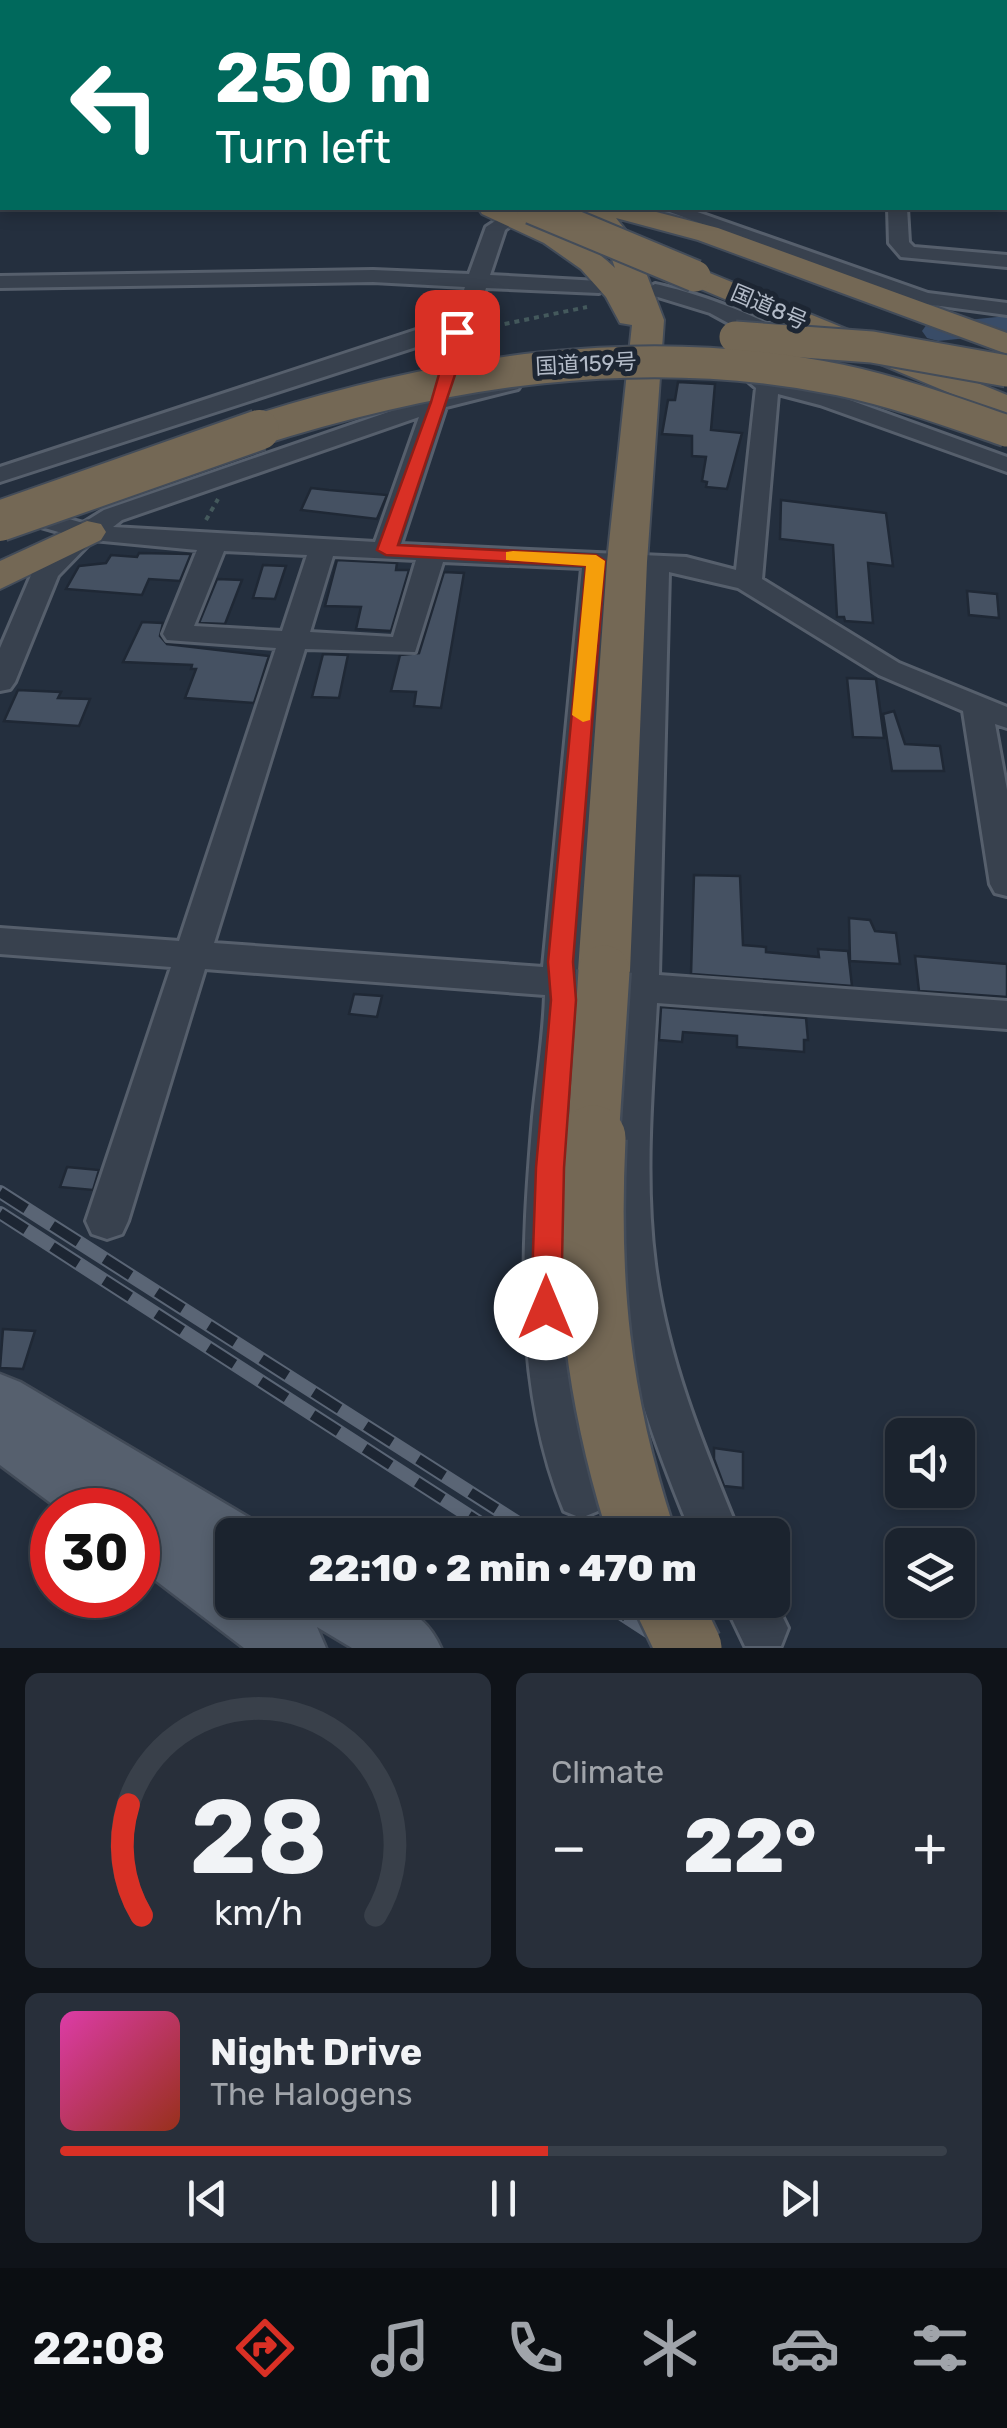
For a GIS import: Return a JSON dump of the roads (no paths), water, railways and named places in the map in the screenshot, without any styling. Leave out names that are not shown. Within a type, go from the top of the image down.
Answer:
[{"type":"highway","name":"国道8号","points":[[512,210],[705,272],[1007,388]]},
{"type":"highway","points":[[512,210],[609,278],[626,302],[634,323],[626,562],[590,1178],[591,1310],[596,1365],[611,1442],[636,1518]]},
{"type":"highway","name":"国道8号","points":[[568,210],[1007,406]]},
{"type":"highway","points":[[595,210],[620,241],[642,294],[648,338],[631,371]]},
{"type":"highway","points":[[618,210],[708,234],[1007,344]]},
{"type":"highway","name":"国道159号","points":[[0,504],[212,430],[400,373],[464,357],[552,344],[660,336],[749,337],[922,354],[1007,371]]},
{"type":"highway","name":"国道159号","points":[[0,521],[322,412],[415,386],[560,363],[685,362],[806,374],[884,391],[1007,431]]},
{"type":"highway","points":[[0,563],[87,532]]},
{"type":"highway","points":[[0,577],[87,532]]},
{"type":"highway","points":[[675,1618],[690,1648]]},
{"type":"main road","points":[[0,1401],[215,1531]]},
{"type":"main road","points":[[0,1431],[78,1488]]},
{"type":"main road","points":[[160,1548],[296,1648]]},
{"type":"main road","points":[[360,1618],[410,1648]]},
{"type":"street","points":[[386,550],[496,226],[512,210]]},
{"type":"street","points":[[676,210],[925,299],[1007,309]]},
{"type":"street","points":[[897,210],[899,242],[908,253],[1007,261]]},
{"type":"street","points":[[0,282],[374,276],[476,281],[598,296]]},
{"type":"street","points":[[656,290],[685,296],[762,328],[813,361],[768,383]]},
{"type":"street","points":[[0,475],[439,330],[457,332]]},
{"type":"street","points":[[0,682],[46,573],[87,532],[113,515],[439,402],[568,372],[631,371],[768,383],[828,400],[1007,465]]},
{"type":"street","points":[[748,582],[768,383]]},
{"type":"street","points":[[178,415],[235,473]]},
{"type":"street","points":[[0,504],[87,532],[204,542],[686,565],[748,582],[889,669],[992,712],[1007,884]]},
{"type":"street","points":[[204,542],[177,634],[405,646],[432,552]]},
{"type":"street","points":[[106,1221],[323,547]]},
{"type":"street","points":[[626,562],[583,824],[602,981],[628,1130],[629,1196],[639,1302],[672,1426],[709,1518]]},
{"type":"street","points":[[580,1494],[552,1370],[546,1308],[602,981],[639,828],[626,562]]},
{"type":"street","points":[[0,941],[602,981],[1007,1015]]},
{"type":"street","points":[[566,1436],[672,1426]]},
{"type":"waterway","points":[[938,331],[1007,325]]},
{"type":"railway","points":[[0,1192],[510,1518]]},
{"type":"railway","points":[[0,1213],[473,1518]]},
{"type":"railway","points":[[628,1618],[674,1648]]},
{"type":"railway","points":[[667,1618],[714,1648]]}]
